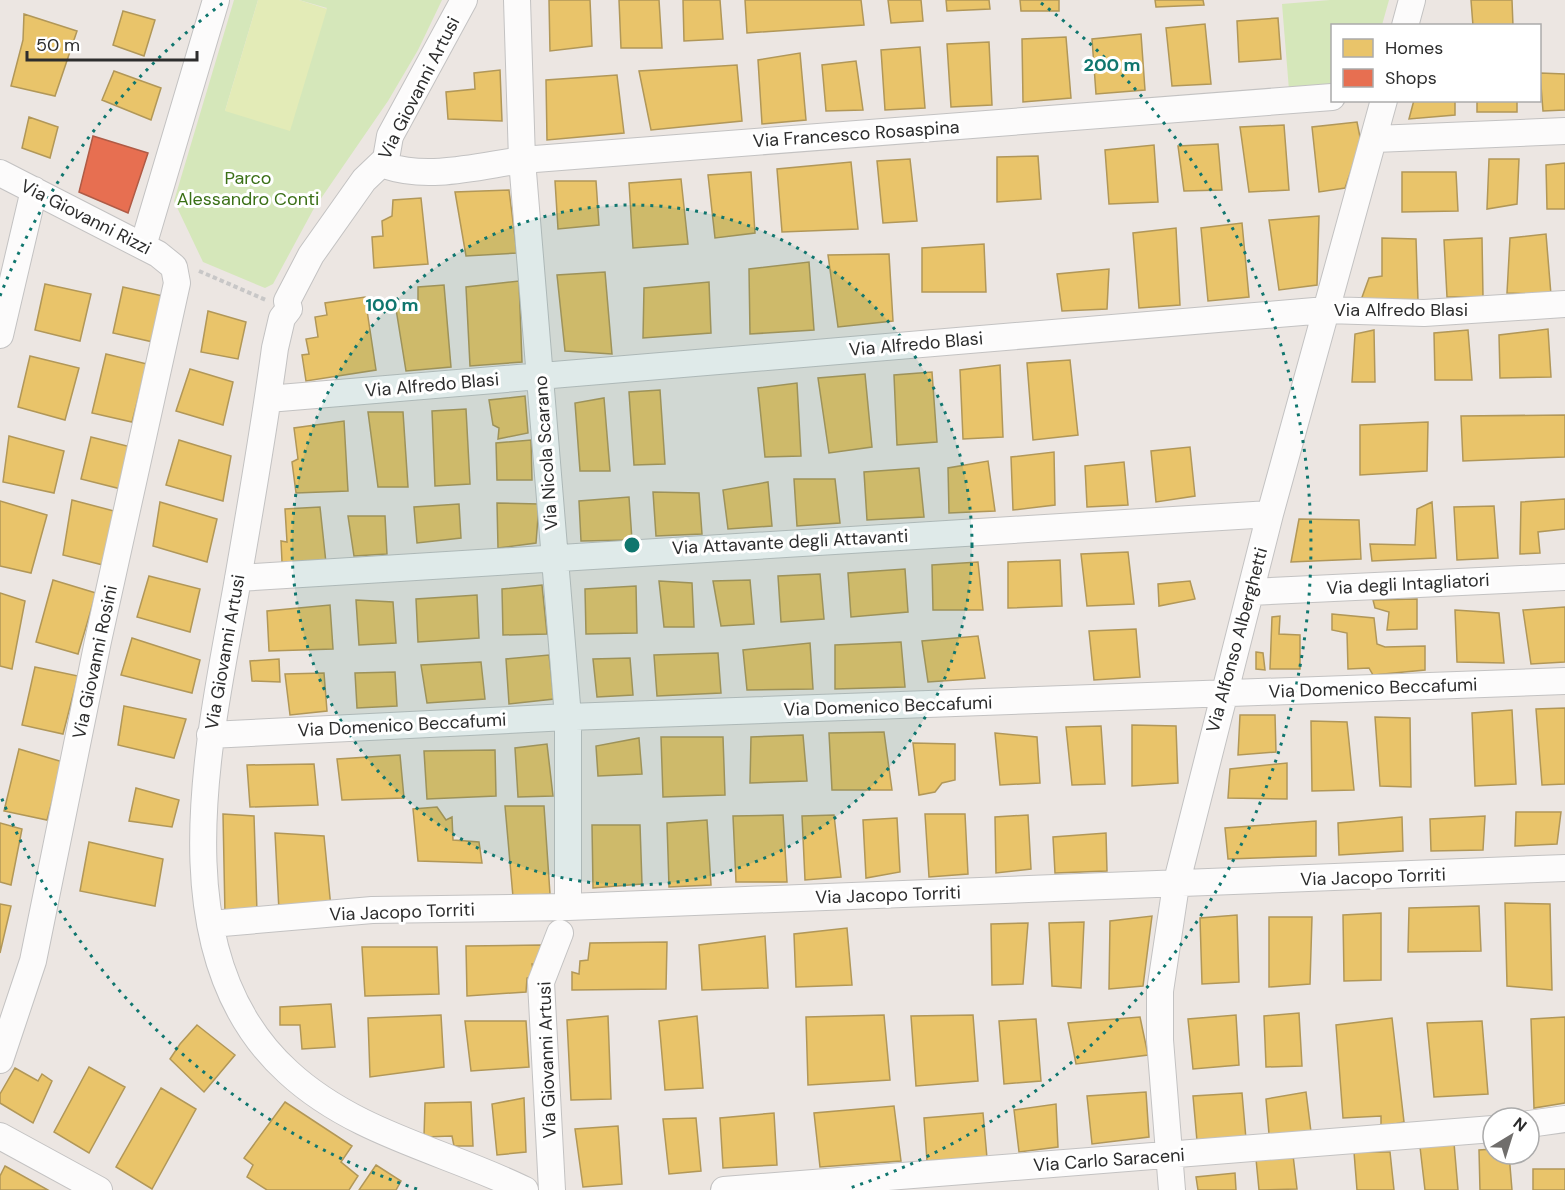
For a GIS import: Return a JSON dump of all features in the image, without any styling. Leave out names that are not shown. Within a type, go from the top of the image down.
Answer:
[{"type":"street","points":[[157,254],[216,0]]},
{"type":"street","name":"Via Giovanni Artusi","points":[[464,0],[390,136],[386,159],[364,180],[311,255],[287,301],[289,309],[282,318],[210,735],[202,838],[211,924],[219,960],[237,1006],[256,1038],[289,1073],[337,1108],[386,1135],[525,1190]]},
{"type":"street","name":"Via Nicola Scarano","points":[[517,0],[522,160],[568,717],[568,907]]},
{"type":"street","points":[[1406,24],[1412,0]]},
{"type":"street","name":"Via Francesco Rosaspina","points":[[386,159],[387,166],[416,173],[522,160],[1331,97]]},
{"type":"street","name":"Via Alfonso Alberghetti","points":[[1172,1190],[1160,991],[1176,885],[1222,694],[1384,102]]},
{"type":"street","points":[[1375,140],[1565,131]]},
{"type":"street","name":"Via Giovanni Rizzi","points":[[0,173],[157,254]]},
{"type":"street","points":[[0,335],[34,190]]},
{"type":"street","name":"Via Giovanni Rosini","points":[[0,1060],[33,961],[98,641],[177,289],[177,277],[157,254]]},
{"type":"street","name":"Via Alfredo Blasi","points":[[268,399],[1326,310],[1424,313],[1565,304]]},
{"type":"street","name":"Via Attavante degli Attavanti","points":[[238,578],[553,556],[1270,514]]},
{"type":"street","name":"Via degli Intagliatori","points":[[1251,591],[1565,577]]},
{"type":"street","name":"Via Domenico Beccafumi","points":[[210,735],[568,717],[1565,681]]},
{"type":"street","name":"Via Jacopo Torriti","points":[[211,924],[372,910],[568,907],[1565,868]]},
{"type":"street","name":"Via Giovanni Artusi","points":[[552,1190],[541,982],[560,933]]},
{"type":"street","points":[[1541,1122],[1565,1119]]},
{"type":"street","name":"Via Carlo Saraceni","points":[[724,1190],[1481,1130]]},
{"type":"street","points":[[0,1136],[99,1190]]},
{"type":"path","points":[[157,254],[289,309]]},
{"type":"green space","name":"Parco Alessandro Conti","points":[[234,0],[258,0],[225,111],[327,8],[299,0],[442,0],[418,50],[388,101],[313,210],[273,284],[265,288],[203,262],[174,201]]},
{"type":"green space","points":[[258,0],[299,0],[327,9],[290,131],[225,111]]},
{"type":"green space","points":[[1330,0],[1389,0],[1382,24],[1331,24],[1331,86],[1289,90],[1282,4]]},
{"type":"building: Homes","points":[[549,0],[590,0],[592,46],[550,51]]},
{"type":"building: Homes","points":[[619,0],[659,0],[662,48],[621,48]]},
{"type":"building: Homes","points":[[683,0],[720,0],[723,39],[684,41]]},
{"type":"building: Homes","points":[[745,0],[861,0],[864,25],[747,33]]},
{"type":"building: Homes","points":[[888,0],[921,0],[923,21],[891,23]]},
{"type":"building: Homes","points":[[946,0],[989,0],[990,9],[947,11]]},
{"type":"building: Homes","points":[[1020,0],[1059,0],[1059,11],[1021,11]]},
{"type":"building: Homes","points":[[1155,0],[1203,0],[1204,5],[1156,7]]},
{"type":"building: Homes","points":[[1471,0],[1512,0],[1513,24],[1473,24]]},
{"type":"building: Homes","points":[[123,11],[155,20],[144,56],[113,45]]},
{"type":"building: Homes","points":[[24,14],[77,31],[55,96],[11,86],[23,40]]},
{"type":"building: Homes","points":[[1278,18],[1281,59],[1239,62],[1237,21]]},
{"type":"building: Homes","points":[[1205,24],[1211,84],[1172,86],[1166,28]]},
{"type":"building: Homes","points":[[1141,34],[1145,90],[1096,94],[1092,39]]},
{"type":"building: Homes","points":[[1066,37],[1071,98],[1023,102],[1022,39]]},
{"type":"building: Homes","points":[[989,42],[992,105],[951,107],[947,44]]},
{"type":"building: Homes","points":[[920,47],[925,108],[885,110],[881,50]]},
{"type":"building: Homes","points":[[800,53],[806,120],[762,124],[758,60]]},
{"type":"building: Homes","points":[[856,61],[863,110],[826,111],[822,65]]},
{"type":"building: Homes","points":[[737,65],[742,121],[651,130],[639,71]]},
{"type":"building: Homes","points":[[500,70],[502,121],[448,119],[446,92],[475,89],[474,73]]},
{"type":"building: Homes","points":[[114,71],[161,88],[151,120],[102,100]]},
{"type":"building: Homes","points":[[1541,73],[1565,74],[1565,110],[1543,111]]},
{"type":"building: Homes","points":[[617,75],[624,133],[547,140],[546,80]]},
{"type":"building: Homes","points":[[1413,102],[1455,102],[1455,115],[1409,119]]},
{"type":"building: Homes","points":[[1477,102],[1517,102],[1517,112],[1477,112]]},
{"type":"building: Homes","points":[[29,117],[58,127],[50,158],[22,148]]},
{"type":"building: Homes","points":[[1357,122],[1361,142],[1345,188],[1319,192],[1312,127]]},
{"type":"building: Homes","points":[[1284,125],[1289,190],[1249,192],[1240,127]]},
{"type":"building: Homes","points":[[1218,144],[1222,190],[1184,191],[1178,146]]},
{"type":"building: Homes","points":[[1154,145],[1158,202],[1109,204],[1105,150]]},
{"type":"building: Homes","points":[[1038,156],[1041,199],[997,202],[997,157]]},
{"type":"building: Homes","points":[[910,159],[917,221],[883,223],[877,161]]},
{"type":"building: Homes","points":[[1489,159],[1519,159],[1517,204],[1487,209]]},
{"type":"building: Homes","points":[[851,162],[858,229],[782,232],[777,169]]},
{"type":"building: Homes","points":[[1565,163],[1565,209],[1547,209],[1546,165]]},
{"type":"building: Homes","points":[[751,172],[755,233],[715,238],[708,175]]},
{"type":"building: Homes","points":[[1402,172],[1456,172],[1458,211],[1402,212]]},
{"type":"building: Homes","points":[[681,179],[688,244],[633,248],[629,183]]},
{"type":"building: Homes","points":[[555,181],[596,181],[599,225],[558,229]]},
{"type":"building: Homes","points":[[509,190],[517,253],[466,256],[455,192]]},
{"type":"building: Homes","points":[[421,198],[428,264],[374,268],[372,237],[383,236],[382,221],[392,216],[393,200]]},
{"type":"building: Homes","points":[[1319,216],[1317,285],[1279,290],[1269,220]]},
{"type":"building: Homes","points":[[1242,223],[1249,297],[1208,301],[1201,228]]},
{"type":"building: Homes","points":[[1176,228],[1180,305],[1139,308],[1133,233]]},
{"type":"building: Homes","points":[[1546,234],[1551,295],[1507,293],[1510,238]]},
{"type":"building: Homes","points":[[1382,238],[1416,239],[1418,301],[1361,300],[1369,278],[1382,276]]},
{"type":"building: Homes","points":[[1482,238],[1483,297],[1447,297],[1444,240]]},
{"type":"building: Homes","points":[[984,244],[986,292],[922,292],[922,248]]},
{"type":"building: Homes","points":[[889,254],[893,321],[838,327],[828,255]]},
{"type":"building: Homes","points":[[809,262],[814,330],[750,334],[749,269]]},
{"type":"building: Homes","points":[[1109,269],[1107,309],[1062,311],[1057,274]]},
{"type":"building: Homes","points":[[605,272],[612,354],[565,351],[557,275]]},
{"type":"building: Homes","points":[[519,281],[522,362],[470,366],[466,287]]},
{"type":"building: Homes","points":[[709,282],[711,333],[643,338],[644,288]]},
{"type":"building: Homes","points":[[45,284],[91,294],[80,341],[35,330]]},
{"type":"building: Homes","points":[[444,285],[451,367],[406,371],[396,309],[418,309],[418,287]]},
{"type":"building: Homes","points":[[123,287],[163,296],[153,342],[113,333]]},
{"type":"building: Homes","points":[[365,297],[376,370],[306,381],[302,355],[309,354],[306,339],[318,337],[315,317],[327,315],[325,303]]},
{"type":"building: Homes","points":[[208,311],[246,322],[238,359],[201,352]]},
{"type":"building: Homes","points":[[1548,329],[1551,377],[1500,378],[1499,335]]},
{"type":"building: Homes","points":[[1374,330],[1375,382],[1352,382],[1355,334]]},
{"type":"building: Homes","points":[[1468,330],[1472,380],[1435,380],[1434,333]]},
{"type":"building: Homes","points":[[106,354],[147,364],[132,422],[92,413]]},
{"type":"building: Homes","points":[[30,356],[79,368],[65,420],[18,407]]},
{"type":"building: Homes","points":[[1070,360],[1078,435],[1033,440],[1027,363]]},
{"type":"building: Homes","points":[[1000,365],[1003,437],[963,439],[960,370]]},
{"type":"building: Homes","points":[[190,369],[233,382],[223,425],[176,411]]},
{"type":"building: Homes","points":[[932,372],[937,442],[897,445],[894,375]]},
{"type":"building: Homes","points":[[865,374],[872,447],[829,453],[818,378]]},
{"type":"building: Homes","points":[[797,383],[801,456],[765,457],[758,388]]},
{"type":"building: Homes","points":[[660,390],[665,464],[634,465],[629,392]]},
{"type":"building: Homes","points":[[525,396],[528,433],[498,439],[499,428],[493,425],[489,400]]},
{"type":"building: Homes","points":[[604,398],[610,471],[580,471],[575,403]]},
{"type":"building: Homes","points":[[466,409],[470,484],[435,486],[432,411]]},
{"type":"building: Homes","points":[[368,412],[403,412],[408,487],[378,487]]},
{"type":"building: Homes","points":[[1565,415],[1565,457],[1463,461],[1461,416]]},
{"type":"building: Homes","points":[[344,421],[348,491],[296,493],[292,462],[298,459],[294,428]]},
{"type":"building: Homes","points":[[1428,422],[1427,471],[1360,475],[1360,425]]},
{"type":"building: Homes","points":[[9,436],[64,451],[54,493],[3,482]]},
{"type":"building: Homes","points":[[91,437],[131,447],[121,489],[81,479]]},
{"type":"building: Homes","points":[[179,440],[231,456],[223,501],[166,485]]},
{"type":"building: Homes","points":[[531,440],[532,480],[497,480],[496,443]]},
{"type":"building: Homes","points":[[1190,447],[1195,496],[1156,502],[1151,451]]},
{"type":"building: Homes","points":[[1054,452],[1055,505],[1013,510],[1011,457]]},
{"type":"building: Homes","points":[[988,461],[995,511],[949,513],[948,468]]},
{"type":"building: Homes","points":[[1124,462],[1128,505],[1087,507],[1085,466]]},
{"type":"building: Homes","points":[[919,468],[924,517],[867,520],[864,472]]},
{"type":"building: Homes","points":[[794,479],[835,479],[840,523],[797,526]]},
{"type":"building: Homes","points":[[768,482],[772,526],[728,529],[723,490]]},
{"type":"building: Homes","points":[[653,492],[699,493],[702,534],[656,536]]},
{"type":"building: Homes","points":[[629,497],[632,540],[581,541],[579,501]]},
{"type":"building: Homes","points":[[1565,499],[1565,529],[1538,532],[1540,553],[1520,554],[1521,502]]},
{"type":"building: Homes","points":[[72,500],[114,511],[103,565],[63,555]]},
{"type":"building: Homes","points":[[0,501],[47,515],[31,573],[0,566]]},
{"type":"building: Homes","points":[[160,502],[217,519],[207,562],[153,546]]},
{"type":"building: Homes","points":[[1432,502],[1436,558],[1372,561],[1370,544],[1415,545],[1417,509]]},
{"type":"building: Homes","points":[[497,503],[539,504],[536,543],[498,548]]},
{"type":"building: Homes","points":[[459,504],[461,538],[417,543],[414,507]]},
{"type":"building: Homes","points":[[1494,506],[1498,558],[1457,560],[1454,507]]},
{"type":"building: Homes","points":[[320,507],[326,563],[282,562],[281,541],[287,542],[285,509]]},
{"type":"building: Homes","points":[[348,516],[385,516],[387,554],[354,556]]},
{"type":"building: Homes","points":[[1299,519],[1359,520],[1361,559],[1291,562]]},
{"type":"building: Homes","points":[[1128,552],[1134,604],[1087,606],[1081,554]]},
{"type":"building: Homes","points":[[1060,560],[1062,606],[1008,608],[1008,562]]},
{"type":"building: Homes","points":[[978,562],[983,610],[933,610],[932,565]]},
{"type":"building: Homes","points":[[905,569],[908,612],[851,617],[848,573]]},
{"type":"building: Homes","points":[[820,574],[824,619],[781,622],[778,576]]},
{"type":"building: Homes","points":[[149,576],[200,589],[190,632],[137,617]]},
{"type":"building: Homes","points":[[53,580],[96,593],[78,654],[36,642]]},
{"type":"building: Homes","points":[[750,580],[754,624],[721,626],[713,581]]},
{"type":"building: Homes","points":[[659,581],[692,583],[694,627],[664,627]]},
{"type":"building: Homes","points":[[1190,581],[1195,599],[1159,606],[1158,584]]},
{"type":"building: Homes","points":[[542,585],[547,634],[503,635],[502,589]]},
{"type":"building: Homes","points":[[636,586],[637,633],[586,634],[585,589]]},
{"type":"building: Homes","points":[[0,593],[25,601],[12,669],[0,666]]},
{"type":"building: Homes","points":[[477,595],[479,638],[418,642],[416,599]]},
{"type":"building: Homes","points":[[1417,599],[1417,629],[1387,630],[1389,612],[1375,608],[1373,600]]},
{"type":"building: Homes","points":[[356,600],[393,602],[396,643],[359,645]]},
{"type":"building: Homes","points":[[330,605],[333,649],[269,651],[267,611]]},
{"type":"building: Homes","points":[[1565,607],[1565,662],[1531,664],[1523,610]]},
{"type":"building: Homes","points":[[1455,610],[1499,613],[1504,663],[1457,662]]},
{"type":"building: Homes","points":[[1332,614],[1374,618],[1377,644],[1385,647],[1425,646],[1425,670],[1373,675],[1369,668],[1348,669],[1347,633],[1332,630]]},
{"type":"building: Homes","points":[[1280,616],[1279,634],[1300,635],[1300,669],[1270,669],[1272,617]]},
{"type":"building: Homes","points":[[1136,629],[1140,677],[1094,680],[1089,631]]},
{"type":"building: Homes","points":[[978,636],[985,678],[928,682],[922,641]]},
{"type":"building: Homes","points":[[132,638],[200,660],[192,693],[121,675]]},
{"type":"building: Homes","points":[[901,642],[905,687],[835,689],[835,645]]},
{"type":"building: Homes","points":[[810,643],[813,689],[747,690],[743,650]]},
{"type":"building: Homes","points":[[1256,652],[1263,653],[1265,670],[1256,669]]},
{"type":"building: Homes","points":[[718,653],[721,693],[657,696],[654,655]]},
{"type":"building: Homes","points":[[549,655],[554,699],[509,704],[506,659]]},
{"type":"building: Homes","points":[[630,658],[633,695],[597,697],[593,659]]},
{"type":"building: Homes","points":[[279,659],[280,682],[252,681],[250,661]]},
{"type":"building: Homes","points":[[481,662],[485,699],[427,703],[421,665]]},
{"type":"building: Homes","points":[[35,667],[78,676],[63,734],[22,725]]},
{"type":"building: Homes","points":[[395,672],[397,706],[357,708],[355,673]]},
{"type":"building: Homes","points":[[324,673],[327,711],[290,715],[285,674]]},
{"type":"building: Homes","points":[[124,706],[186,719],[174,758],[118,745]]},
{"type":"building: Homes","points":[[1565,708],[1565,784],[1542,785],[1536,709]]},
{"type":"building: Homes","points":[[1512,710],[1516,784],[1475,786],[1472,713]]},
{"type":"building: Homes","points":[[1240,715],[1275,715],[1276,752],[1238,755]]},
{"type":"building: Homes","points":[[1375,717],[1410,718],[1411,787],[1380,786]]},
{"type":"building: Homes","points":[[1311,721],[1347,722],[1354,790],[1312,791]]},
{"type":"building: Homes","points":[[1132,725],[1176,726],[1178,783],[1132,786]]},
{"type":"building: Homes","points":[[1101,726],[1105,784],[1072,785],[1066,727]]},
{"type":"building: Homes","points":[[884,732],[892,790],[832,790],[829,733]]},
{"type":"building: Homes","points":[[995,733],[1037,737],[1040,783],[1000,785]]},
{"type":"building: Homes","points":[[803,735],[807,781],[750,783],[751,737]]},
{"type":"building: Homes","points":[[661,737],[723,737],[725,795],[663,797]]},
{"type":"building: Homes","points":[[639,738],[642,774],[598,776],[596,746]]},
{"type":"building: Homes","points":[[913,743],[955,744],[955,780],[942,783],[935,792],[919,795]]},
{"type":"building: Homes","points":[[547,744],[553,796],[518,797],[515,748]]},
{"type":"building: Homes","points":[[19,749],[63,762],[47,820],[4,811]]},
{"type":"building: Homes","points":[[495,750],[496,796],[427,799],[424,751]]},
{"type":"building: Homes","points":[[400,755],[404,798],[342,800],[337,759]]},
{"type":"building: Homes","points":[[1287,763],[1287,799],[1228,798],[1230,769]]},
{"type":"building: Homes","points":[[314,764],[318,805],[250,807],[247,765]]},
{"type":"building: Homes","points":[[136,788],[179,800],[172,827],[129,821]]},
{"type":"building: Homes","points":[[505,806],[544,806],[550,894],[513,897]]},
{"type":"building: Homes","points":[[437,807],[446,820],[452,817],[453,840],[479,842],[482,863],[418,861],[413,809]]},
{"type":"building: Homes","points":[[1516,812],[1561,812],[1557,844],[1515,846]]},
{"type":"building: Homes","points":[[223,814],[254,816],[257,912],[225,915]]},
{"type":"building: Homes","points":[[925,814],[965,814],[968,874],[929,877]]},
{"type":"building: Homes","points":[[783,815],[787,882],[736,882],[733,816]]},
{"type":"building: Homes","points":[[834,815],[841,877],[805,880],[802,816]]},
{"type":"building: Homes","points":[[1028,815],[1031,869],[996,873],[995,817]]},
{"type":"building: Homes","points":[[1485,816],[1483,850],[1431,851],[1430,819]]},
{"type":"building: Homes","points":[[1402,817],[1403,851],[1339,855],[1338,823]]},
{"type":"building: Homes","points":[[897,818],[900,872],[866,878],[863,820]]},
{"type":"building: Homes","points":[[707,820],[711,885],[669,887],[667,823]]},
{"type":"building: Homes","points":[[1316,821],[1316,856],[1228,859],[1225,828]]},
{"type":"building: Homes","points":[[0,823],[22,829],[11,885],[0,882]]},
{"type":"building: Homes","points":[[592,825],[640,825],[642,884],[593,888]]},
{"type":"building: Homes","points":[[275,833],[324,836],[331,908],[279,911]]},
{"type":"building: Homes","points":[[1106,833],[1107,871],[1055,873],[1053,837]]},
{"type":"building: Homes","points":[[89,842],[163,859],[155,906],[80,891]]},
{"type":"building: Homes","points":[[1505,903],[1550,904],[1552,990],[1507,986]]},
{"type":"building: Homes","points":[[0,904],[11,906],[0,953]]},
{"type":"building: Homes","points":[[1479,906],[1481,951],[1408,952],[1409,908]]},
{"type":"building: Homes","points":[[1381,913],[1381,980],[1344,981],[1343,915]]},
{"type":"building: Homes","points":[[1237,915],[1239,982],[1202,984],[1200,918]]},
{"type":"building: Homes","points":[[1152,916],[1143,986],[1109,989],[1110,921]]},
{"type":"building: Homes","points":[[1269,917],[1312,917],[1310,984],[1269,987]]},
{"type":"building: Homes","points":[[1084,922],[1081,988],[1052,986],[1049,923]]},
{"type":"building: Homes","points":[[1028,923],[1023,984],[992,985],[991,924]]},
{"type":"building: Homes","points":[[847,928],[852,985],[796,987],[794,934]]},
{"type":"building: Homes","points":[[765,936],[768,988],[702,990],[699,945]]},
{"type":"building: Homes","points":[[667,942],[666,989],[572,990],[572,972],[579,974],[580,961],[588,960],[590,943]]},
{"type":"building: Homes","points":[[541,945],[540,964],[532,964],[534,976],[527,978],[526,992],[467,996],[466,946]]},
{"type":"building: Homes","points":[[362,947],[437,947],[439,994],[365,996]]},
{"type":"building: Homes","points":[[331,1004],[335,1047],[302,1049],[300,1025],[280,1025],[280,1007]]},
{"type":"building: Homes","points":[[1299,1013],[1302,1066],[1266,1067],[1264,1016]]},
{"type":"building: Homes","points":[[441,1015],[444,1067],[370,1077],[368,1018]]},
{"type":"building: Homes","points":[[884,1015],[890,1080],[808,1085],[806,1017]]},
{"type":"building: Homes","points":[[973,1015],[978,1081],[916,1086],[911,1016]]},
{"type":"building: Homes","points":[[1236,1015],[1239,1065],[1193,1069],[1188,1019]]},
{"type":"building: Homes","points":[[608,1016],[611,1099],[571,1100],[567,1020]]},
{"type":"building: Homes","points":[[697,1016],[703,1088],[665,1090],[659,1021]]},
{"type":"building: Homes","points":[[1140,1017],[1148,1055],[1076,1064],[1068,1023]]},
{"type":"building: Homes","points":[[1565,1017],[1565,1103],[1534,1106],[1531,1019]]},
{"type":"building: Homes","points":[[1392,1018],[1404,1122],[1381,1127],[1381,1116],[1343,1118],[1336,1025]]},
{"type":"building: Homes","points":[[1036,1019],[1041,1081],[1004,1084],[999,1021]]},
{"type":"building: Homes","points":[[465,1021],[526,1021],[529,1067],[471,1071]]},
{"type":"building: Homes","points":[[1482,1021],[1488,1094],[1434,1097],[1427,1023]]},
{"type":"building: Homes","points":[[197,1025],[235,1055],[204,1092],[170,1059]]},
{"type":"building: Homes","points":[[89,1067],[125,1087],[89,1153],[54,1132]]},
{"type":"building: Homes","points":[[15,1068],[38,1081],[42,1074],[52,1081],[33,1123],[0,1103],[0,1094]]},
{"type":"building: Homes","points":[[161,1088],[196,1109],[152,1189],[116,1167]]},
{"type":"building: Homes","points":[[1146,1092],[1149,1137],[1092,1144],[1087,1096]]},
{"type":"building: Homes","points":[[1306,1092],[1311,1132],[1269,1134],[1266,1099]]},
{"type":"building: Homes","points":[[1242,1093],[1246,1139],[1197,1141],[1193,1096]]},
{"type":"building: Homes","points":[[524,1098],[526,1152],[497,1155],[492,1104]]},
{"type":"building: Homes","points":[[285,1102],[352,1146],[341,1162],[358,1176],[349,1190],[267,1190],[247,1177],[253,1165],[244,1158]]},
{"type":"building: Homes","points":[[471,1102],[473,1146],[454,1146],[452,1136],[424,1137],[425,1103]]},
{"type":"building: Homes","points":[[1056,1104],[1058,1147],[1019,1152],[1014,1110]]},
{"type":"building: Homes","points":[[894,1106],[901,1161],[820,1167],[814,1113]]},
{"type":"building: Homes","points":[[774,1113],[777,1165],[723,1168],[720,1118]]},
{"type":"building: Homes","points":[[983,1113],[987,1158],[927,1161],[924,1118]]},
{"type":"building: Homes","points":[[696,1118],[701,1171],[669,1174],[663,1119]]},
{"type":"building: Homes","points":[[618,1126],[622,1184],[583,1187],[575,1129]]},
{"type":"building: Homes","points":[[1454,1143],[1458,1190],[1425,1190],[1420,1147]]},
{"type":"building: Homes","points":[[1479,1150],[1481,1150],[1481,1166],[1510,1166],[1512,1190],[1480,1190]]},
{"type":"building: Homes","points":[[1354,1152],[1390,1152],[1394,1190],[1357,1190]]},
{"type":"building: Homes","points":[[1293,1155],[1297,1189],[1259,1190],[1256,1159]]},
{"type":"building: Homes","points":[[376,1165],[401,1181],[396,1190],[359,1190]]},
{"type":"building: Homes","points":[[5,1166],[48,1190],[0,1190],[0,1176]]},
{"type":"building: Homes","points":[[1533,1169],[1565,1169],[1565,1190],[1533,1190]]},
{"type":"building: Homes","points":[[1235,1173],[1236,1190],[1198,1190],[1196,1177]]},
{"type":"building: Shops","points":[[93,136],[148,153],[128,213],[79,192]]}]
